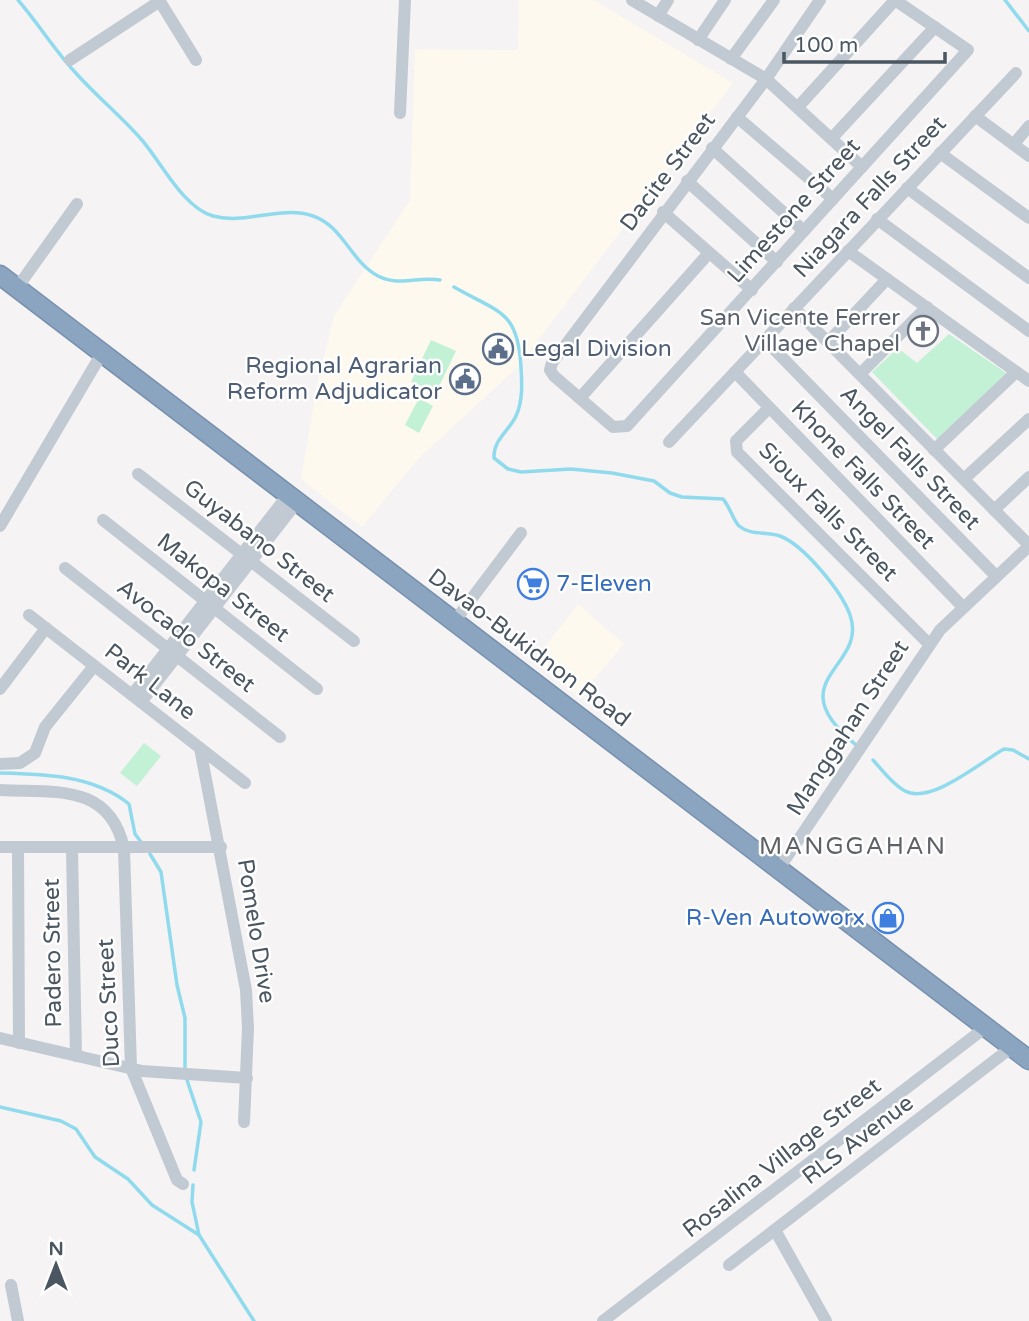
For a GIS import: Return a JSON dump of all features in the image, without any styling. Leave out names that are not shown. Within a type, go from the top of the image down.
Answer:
[{"type":"highway","name":"Davao-Bukidnon Road","points":[[0,275],[1029,1060]]},
{"type":"street","points":[[70,60],[159,0],[196,60]]},
{"type":"street","points":[[400,113],[405,0]]},
{"type":"street","points":[[632,0],[766,79],[862,167]]},
{"type":"street","points":[[658,16],[668,0]]},
{"type":"street","points":[[698,40],[725,0]]},
{"type":"street","points":[[731,59],[774,0]]},
{"type":"street","name":"Dacite Street","points":[[580,398],[550,370],[552,363],[663,212],[766,79],[820,0]]},
{"type":"street","points":[[798,107],[895,0],[935,27],[832,138]]},
{"type":"street","name":"Limestone Street","points":[[580,398],[613,427],[627,426],[968,50],[935,27]]},
{"type":"street","name":"Niagara Falls Street","points":[[669,442],[1016,73]]},
{"type":"street","points":[[975,116],[1029,156]]},
{"type":"street","points":[[737,117],[833,199]]},
{"type":"street","points":[[1014,144],[1029,126]]},
{"type":"street","points":[[712,148],[804,231]]},
{"type":"street","points":[[940,153],[1029,218]]},
{"type":"street","points":[[687,181],[777,262]]},
{"type":"street","points":[[907,188],[1029,278]]},
{"type":"street","points":[[17,288],[77,204]]},
{"type":"street","points":[[663,212],[752,290]]},
{"type":"street","points":[[877,219],[1029,331]]},
{"type":"street","points":[[848,251],[1029,381]]},
{"type":"street","points":[[580,398],[709,253]]},
{"type":"street","points":[[828,342],[887,279]]},
{"type":"street","points":[[860,374],[927,307]]},
{"type":"street","points":[[794,308],[1029,545]]},
{"type":"street","name":"Angel Falls Street","points":[[765,340],[996,576]]},
{"type":"street","points":[[0,526],[102,353]]},
{"type":"street","name":"Khone Falls Street","points":[[734,372],[963,607]]},
{"type":"street","points":[[934,450],[1016,372]]},
{"type":"street","name":"Sioux Falls Street","points":[[769,408],[736,441],[735,449],[929,644]]},
{"type":"street","points":[[964,479],[1029,419]]},
{"type":"street","name":"Guyabano Street","points":[[138,474],[354,641]]},
{"type":"street","points":[[995,510],[1029,477]]},
{"type":"street","points":[[136,698],[292,499]]},
{"type":"street","name":"Makopa Street","points":[[103,520],[317,690]]},
{"type":"street","points":[[454,622],[521,533]]},
{"type":"street","name":"Manggahan Street","points":[[778,870],[838,785],[929,644],[963,607],[1029,545]]},
{"type":"street","name":"Avocado Street","points":[[65,568],[280,737]]},
{"type":"street","name":"Park Lane","points":[[29,615],[245,783]]},
{"type":"street","points":[[0,689],[46,628]]},
{"type":"street","points":[[0,764],[20,763],[35,753],[45,727],[94,666]]},
{"type":"street","name":"Pomelo Drive","points":[[200,748],[221,847],[246,990],[247,1078],[244,1122]]},
{"type":"street","points":[[0,790],[86,797],[110,816],[124,849]]},
{"type":"street","points":[[0,847],[221,847]]},
{"type":"street","points":[[18,848],[19,1043]]},
{"type":"street","name":"Padero Street","points":[[72,849],[76,1056]]},
{"type":"street","name":"Duco Street","points":[[124,849],[131,1068],[177,1180],[183,1184]]},
{"type":"street","name":"Rosalina Village Street","points":[[603,1321],[986,1027]]},
{"type":"street","points":[[0,1038],[131,1068],[247,1078]]},
{"type":"street","name":"RLS Avenue","points":[[729,1265],[1012,1047]]},
{"type":"street","points":[[775,1230],[826,1321]]},
{"type":"street","points":[[11,1285],[18,1321]]},
{"type":"shaded area","points":[[519,0],[594,0],[733,83],[518,367],[419,458],[362,527],[301,479],[318,380],[334,316],[410,200],[415,49],[518,50]]},
{"type":"shaded area","points":[[578,604],[624,644],[579,697],[533,661]]},
{"type":"green space","points":[[949,334],[1006,373],[938,440],[872,372],[898,348],[917,363]]},
{"type":"green space","points":[[431,340],[456,351],[436,393],[411,382]]},
{"type":"green space","points":[[419,398],[433,406],[419,433],[405,425]]},
{"type":"green space","points":[[144,743],[161,756],[137,786],[120,773]]},
{"type":"waterway","points":[[18,0],[66,62],[141,139],[182,194],[202,211],[225,218],[288,213],[313,216],[332,228],[361,262],[378,276],[394,281],[440,280]]},
{"type":"waterway","points":[[1005,0],[1029,31]]},
{"type":"waterway","points":[[454,287],[503,315],[516,334],[521,367],[520,404],[516,416],[494,452],[494,458],[508,469],[521,472],[571,469],[612,473],[654,481],[670,493],[682,497],[723,499],[739,526],[790,541],[821,570],[846,605],[852,633],[848,648],[824,689],[824,704],[834,723],[856,745]]},
{"type":"waterway","points":[[873,760],[896,785],[916,794],[956,780],[1004,749],[1013,750],[1029,759]]},
{"type":"waterway","points":[[0,773],[68,778],[115,794],[129,804],[135,834],[141,842]]},
{"type":"waterway","points":[[150,854],[161,872],[177,985],[185,1018],[185,1067]]},
{"type":"waterway","points":[[187,1080],[201,1122],[194,1170]]},
{"type":"waterway","points":[[0,1107],[61,1121],[76,1129],[95,1157],[128,1179],[152,1205],[199,1235]]},
{"type":"waterway","points":[[193,1185],[192,1202],[199,1235],[254,1321]]},
{"type":"place","name":"San Vicente Ferrer Village Chapel","points":[[923,331]]},
{"type":"place","name":"Legal Division","points":[[498,349]]},
{"type":"place","name":"Regional Agrarian Reform Adjudicator","points":[[465,379]]},
{"type":"place","name":"7-Eleven","points":[[533,584]]},
{"type":"place","name":"R-Ven Autoworx","points":[[888,918]]},
{"type":"district","name":"MANGGAHAN","points":[[853,846]]}]
